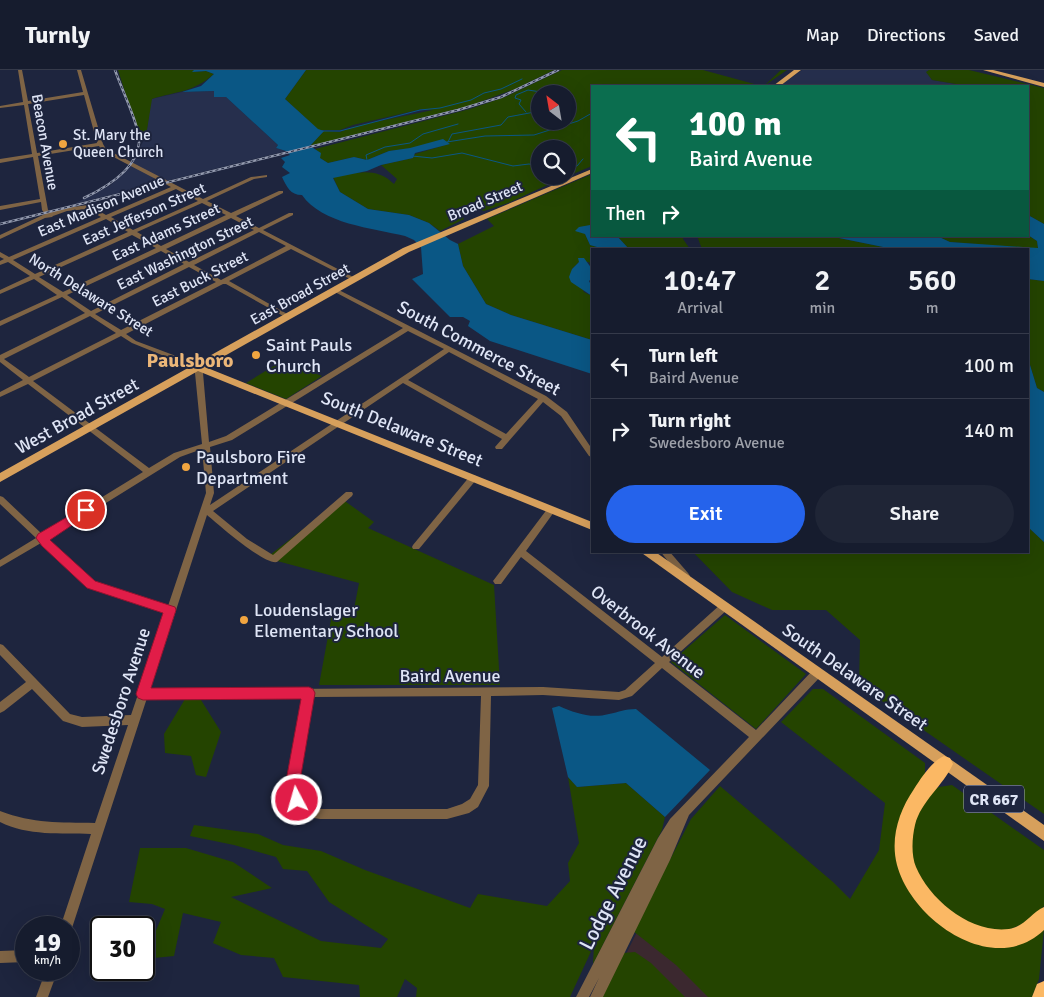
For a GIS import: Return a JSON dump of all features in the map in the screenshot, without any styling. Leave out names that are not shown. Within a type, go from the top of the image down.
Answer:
[{"type":"highway","points":[[944,764],[919,797],[906,825],[904,848],[908,868],[924,899],[935,911],[949,921],[966,931],[986,937],[1008,938],[1027,932],[1044,917]]},
{"type":"highway","points":[[1042,997],[1044,991]]},
{"type":"main road","points":[[777,85],[798,70]]},
{"type":"main road","points":[[986,70],[1044,85]]},
{"type":"main road","name":"Broad Street","points":[[417,245],[591,171]]},
{"type":"main road","name":"East Broad Street","points":[[197,368],[417,245]]},
{"type":"main road","name":"South Delaware Street","points":[[197,368],[591,526]]},
{"type":"main road","name":"West Broad Street","points":[[0,478],[197,368]]},
{"type":"main road","name":"South Delaware Street","points":[[648,553],[1044,834]]},
{"type":"street","name":"Beacon Avenue","points":[[20,70],[45,210],[50,216]]},
{"type":"street","points":[[79,70],[100,144],[107,152],[354,279]]},
{"type":"street","points":[[0,107],[86,93]]},
{"type":"street","points":[[0,161],[100,144]]},
{"type":"street","name":"East Jefferson Street","points":[[0,292],[253,178],[265,176]]},
{"type":"street","name":"East Madison Avenue","points":[[0,263],[176,187]]},
{"type":"street","name":"East Adams Street","points":[[0,324],[281,192]]},
{"type":"street","points":[[0,208],[43,200]]},
{"type":"street","points":[[0,237],[50,216],[78,207],[90,208],[220,282],[227,282],[287,316]]},
{"type":"street","name":"East Washington Street","points":[[90,314],[291,214]]},
{"type":"street","name":"East Buck Street","points":[[0,395],[290,247]]},
{"type":"street","name":"North Delaware Street","points":[[0,254],[142,346],[197,368]]},
{"type":"street","name":"South Commerce Street","points":[[335,290],[543,398],[564,414],[591,453]]},
{"type":"street","points":[[90,314],[0,358],[148,472]]},
{"type":"street","points":[[0,564],[148,472],[191,448],[214,444],[229,438],[288,404],[408,328]]},
{"type":"street","points":[[205,505],[213,508],[449,349]]},
{"type":"street","name":"Swedesboro Avenue","points":[[70,916],[210,493],[197,368]]},
{"type":"street","points":[[404,380],[507,438]]},
{"type":"street","points":[[499,447],[543,398]]},
{"type":"street","points":[[416,547],[474,478]]},
{"type":"street","points":[[205,505],[244,541],[274,560],[349,494]]},
{"type":"street","points":[[0,499],[91,584],[170,610]]},
{"type":"street","points":[[498,581],[551,510]]},
{"type":"street","name":"Overbrook Avenue","points":[[521,552],[757,737]]},
{"type":"street","points":[[666,553],[688,580]]},
{"type":"street","name":"Baird Avenue","points":[[143,694],[542,691],[619,696],[628,693],[724,607]]},
{"type":"street","points":[[0,648],[67,718],[82,722],[134,720]]},
{"type":"street","name":"Lodge Avenue","points":[[582,997],[662,842],[674,823],[817,673]]},
{"type":"street","points":[[0,708],[32,682]]},
{"type":"street","points":[[309,693],[293,781],[297,800],[312,813],[380,815],[447,814],[465,809],[474,803],[483,786],[486,692]]},
{"type":"street","name":"Lodge Avenue","points":[[596,997],[666,856],[686,811]]},
{"type":"street","points":[[0,816],[6,820],[25,824],[98,829]]},
{"type":"street","points":[[0,957],[15,956]]},
{"type":"street","points":[[42,997],[48,981]]},
{"type":"shaded area","points":[[194,70],[306,70],[285,99],[318,129],[324,131],[310,146],[321,153],[320,158],[328,163],[354,157],[367,160],[389,151],[410,148],[443,139],[450,144],[415,153],[413,158],[333,178],[340,192],[368,209],[409,215],[429,223],[458,244],[463,266],[486,304],[511,315],[591,340],[591,374],[490,341],[468,326],[470,321],[463,317],[450,317],[412,279],[423,274],[421,247],[414,240],[405,236],[335,219],[311,205],[302,195],[292,192],[282,177],[290,173],[282,167],[285,162],[281,158],[290,155],[286,151],[276,148],[278,145],[226,97],[214,97],[214,91],[182,92],[201,86],[214,74],[206,71],[192,72]]},
{"type":"shaded area","points":[[802,70],[929,70],[927,72],[932,80],[956,85],[781,85]]},
{"type":"shaded area","points":[[214,91],[214,97],[226,97],[278,145],[276,148],[286,151],[74,204],[111,185],[131,164],[146,136],[151,99],[182,92]]},
{"type":"shaded area","points":[[1029,216],[1044,224],[1044,281],[1029,279],[1029,248],[888,248],[834,237],[939,237],[950,242],[1038,248],[1037,241],[1029,236]]},
{"type":"shaded area","points":[[590,225],[591,237],[618,237],[628,248],[600,248],[590,245],[585,234],[575,231],[579,227]]},
{"type":"shaded area","points":[[578,258],[584,258],[591,268],[591,279],[589,281],[591,295],[571,282],[569,277],[572,269],[579,262]]},
{"type":"shaded area","points":[[1029,364],[1037,388],[1044,392],[1044,542],[1029,528]]},
{"type":"shaded area","points":[[559,706],[589,716],[636,709],[710,770],[665,817],[626,783],[577,787],[568,777],[552,708]]},
{"type":"shaded area","points":[[639,928],[713,997],[666,997],[624,958]]},
{"type":"green space","points":[[118,70],[200,70],[193,72],[206,71],[214,74],[199,85],[152,99],[146,136],[141,142]]},
{"type":"green space","points":[[306,70],[554,70],[515,89],[469,106],[310,146],[324,131],[340,132],[356,126],[433,110],[422,109],[353,125],[340,130],[318,130],[285,99]]},
{"type":"green space","points":[[562,70],[703,70],[758,85],[591,85],[591,166],[576,173],[576,140],[531,140],[531,185],[547,185],[508,203],[484,211],[472,207],[460,212],[464,219],[440,231],[429,223],[409,215],[368,209],[340,192],[333,177],[365,172],[380,175],[394,184],[397,179],[381,165],[413,158],[415,154],[449,144],[389,151],[367,160],[354,157],[328,163],[320,158],[320,153],[315,149],[470,109],[505,97]]},
{"type":"green space","points":[[781,70],[787,70],[765,85]]},
{"type":"green space","points":[[929,70],[969,70],[1044,88],[1044,224],[1029,216],[1029,85],[956,85],[932,80],[926,72]]},
{"type":"green space","points":[[591,174],[591,226],[585,234],[590,245],[600,248],[591,248],[591,267],[589,262],[579,262],[572,269],[584,292],[591,296],[591,340],[511,315],[486,304],[463,266],[458,244],[494,226],[487,219],[566,185],[576,185],[576,181]]},
{"type":"green space","points":[[1029,236],[1037,241],[1038,249],[1029,248],[950,242],[939,237]]},
{"type":"green space","points":[[618,237],[684,237],[683,239],[689,248],[628,248]]},
{"type":"green space","points":[[697,237],[834,237],[888,248],[702,248]]},
{"type":"green space","points":[[1029,279],[1044,281],[1044,392],[1037,388],[1030,365]]},
{"type":"green space","points":[[282,361],[322,376],[286,399],[246,383]]},
{"type":"green space","points":[[342,499],[374,522],[368,528],[494,585],[500,685],[319,685],[333,609],[354,609],[359,583],[266,558]]},
{"type":"green space","points":[[1029,528],[1044,542],[1044,814],[859,685],[860,640],[826,610],[772,610],[732,592],[694,553],[1029,553]]},
{"type":"green space","points":[[725,615],[806,674],[756,729],[671,662]]},
{"type":"green space","points":[[813,689],[823,689],[925,763],[925,773],[902,873],[986,942],[1044,929],[1039,979],[1032,997],[708,997],[676,965],[633,931],[691,819],[720,786],[833,882],[850,899],[879,850],[885,803],[781,722]]},
{"type":"green space","points":[[185,699],[201,700],[221,732],[206,777],[196,775],[191,756],[165,753],[164,734]]},
{"type":"green space","points":[[568,777],[577,787],[626,783],[665,817],[662,830],[593,964],[594,945],[570,997],[416,997],[417,988],[405,979],[397,997],[360,997],[359,985],[283,977],[274,958],[241,955],[213,943],[221,922],[183,913],[174,956],[155,958],[155,933],[165,909],[152,904],[129,902],[140,848],[186,848],[233,862],[272,888],[231,897],[321,941],[381,948],[388,939],[329,902],[307,871],[283,869],[276,857],[234,845],[190,836],[194,825],[258,834],[283,845],[321,851],[365,870],[470,908],[478,894],[547,906],[570,881],[568,863],[579,843]]},
{"type":"green space","points":[[952,785],[1044,850],[1044,906],[1033,920],[1008,930],[977,930],[947,916],[921,888],[909,856],[914,819],[929,793],[939,787]]},
{"type":"green space","points":[[635,952],[651,963],[685,997],[600,997],[623,953]]},
{"type":"waterway","points":[[320,131],[340,131],[420,110],[440,108],[471,100],[484,93],[501,89],[522,79]]},
{"type":"waterway","points":[[526,112],[519,104],[521,100],[515,98],[516,95],[531,90]]},
{"type":"waterway","points":[[448,142],[452,134],[501,125],[508,117],[531,113]]},
{"type":"waterway","points":[[448,142],[485,136],[534,135],[578,121],[591,114]]},
{"type":"waterway","points":[[367,160],[366,155],[385,147],[410,143],[423,134],[458,124]]},
{"type":"waterway","points":[[412,156],[432,158],[462,153],[513,166],[531,164]]},
{"type":"waterway","points":[[576,166],[583,159]]},
{"type":"railway","points":[[84,198],[119,176],[133,161],[137,152],[139,143],[137,127],[115,70]]},
{"type":"railway","points":[[0,224],[458,110],[501,97],[558,70]]},
{"type":"place","name":"St. Mary the Queen Church","points":[[63,144]]},
{"type":"place","name":"Saint Pauls Church","points":[[256,355]]},
{"type":"place","name":"Paulsboro Fire Department","points":[[186,467]]},
{"type":"place","name":"Loudenslager Elementary School","points":[[244,620]]},
{"type":"district","name":"Paulsboro","points":[[190,360]]},
{"type":"route","points":[[86,510],[42,538],[91,584],[170,610],[143,694],[309,693],[293,781],[297,800]]}]
